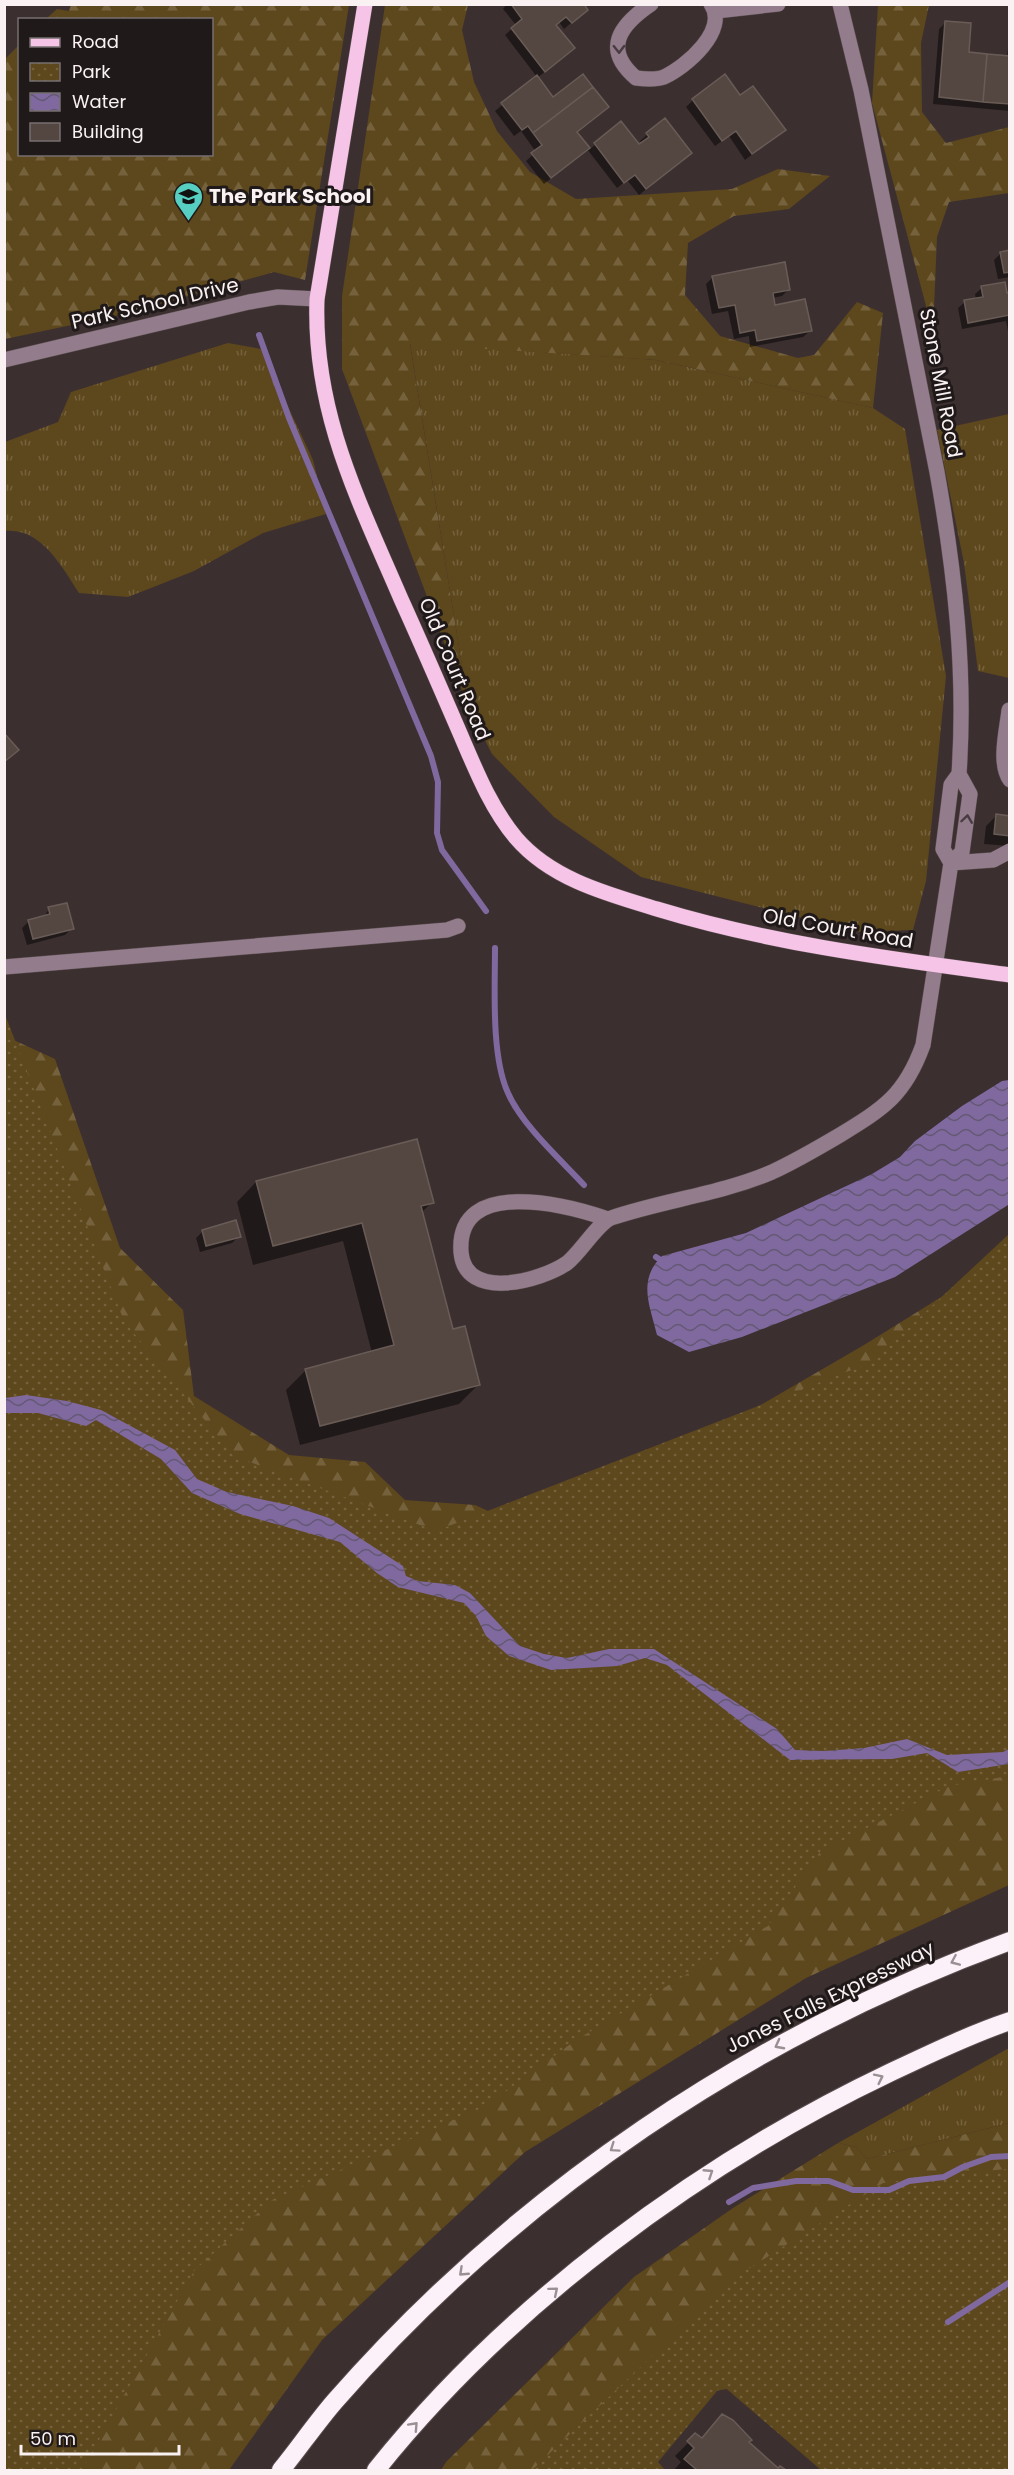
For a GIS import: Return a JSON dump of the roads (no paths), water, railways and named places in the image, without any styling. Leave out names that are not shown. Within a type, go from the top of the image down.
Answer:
[{"type":"highway","name":"Jones Falls Expressway","points":[[281,2470],[334,2402],[417,2314],[502,2235],[585,2168],[661,2115],[734,2069],[812,2027],[896,1986],[1010,1941]]},
{"type":"highway","points":[[375,2470],[466,2369],[534,2309],[632,2229],[705,2176],[849,2092],[926,2055],[1010,2021]]},
{"type":"main road","name":"Old Court Road","points":[[365,4],[317,299],[316,332],[323,392],[355,492],[487,793],[504,822],[529,851],[545,864],[586,885],[699,922],[822,948],[1010,975]]},
{"type":"street","points":[[651,4],[626,26],[618,40],[617,56],[624,68],[636,78],[662,78],[673,72],[706,43],[717,20],[713,8],[778,4]]},
{"type":"street","name":"Stone Mill Road","points":[[608,1219],[771,1172],[817,1149],[876,1112],[899,1091],[913,1073],[923,1045],[951,863],[943,849],[951,785],[959,774],[961,647],[949,536],[861,90],[840,4]]},
{"type":"street","name":"Park School Drive","points":[[4,360],[249,302],[278,297],[317,299]]},
{"type":"street","points":[[1009,710],[1004,759],[1006,775],[1010,780]]},
{"type":"street","points":[[951,863],[993,860],[1010,851]]},
{"type":"street","points":[[4,967],[447,930],[458,926]]},
{"type":"street","points":[[552,1203],[608,1219],[568,1262],[543,1277],[511,1284],[487,1281],[471,1272],[462,1259],[463,1228],[473,1214],[488,1205],[552,1203]]},
{"type":"water","points":[[1009,1080],[1008,1205],[895,1277],[742,1337],[689,1352],[657,1335],[649,1304],[648,1284],[654,1265],[662,1256],[746,1233],[872,1174],[900,1157],[915,1141],[962,1106],[1002,1081]]},
{"type":"water","points":[[26,1395],[67,1401],[101,1410],[175,1450],[197,1479],[227,1492],[293,1506],[329,1518],[403,1566],[406,1576],[418,1581],[455,1585],[470,1593],[520,1646],[544,1654],[567,1658],[609,1649],[654,1649],[777,1729],[795,1750],[824,1751],[864,1748],[907,1739],[947,1755],[1003,1752],[1009,1749],[1009,1764],[958,1772],[927,1753],[892,1759],[790,1760],[667,1665],[645,1658],[617,1666],[551,1670],[509,1656],[486,1636],[476,1616],[464,1603],[398,1587],[377,1573],[340,1542],[240,1514],[192,1493],[161,1459],[96,1420],[86,1426],[38,1413],[5,1413],[5,1398]]},
{"type":"waterway","points":[[259,335],[289,418],[431,756],[438,782],[437,833],[442,850],[486,911]]},
{"type":"waterway","points":[[495,948],[496,1042],[508,1093],[522,1117],[584,1185]]},
{"type":"waterway","points":[[729,2202],[753,2188],[796,2181],[829,2181],[853,2190],[889,2190],[909,2181],[944,2177],[991,2157],[1010,2156]]},
{"type":"waterway","points":[[948,2322],[1010,2282]]},
{"type":"place","name":"The Park School","points":[[188,222]]}]
